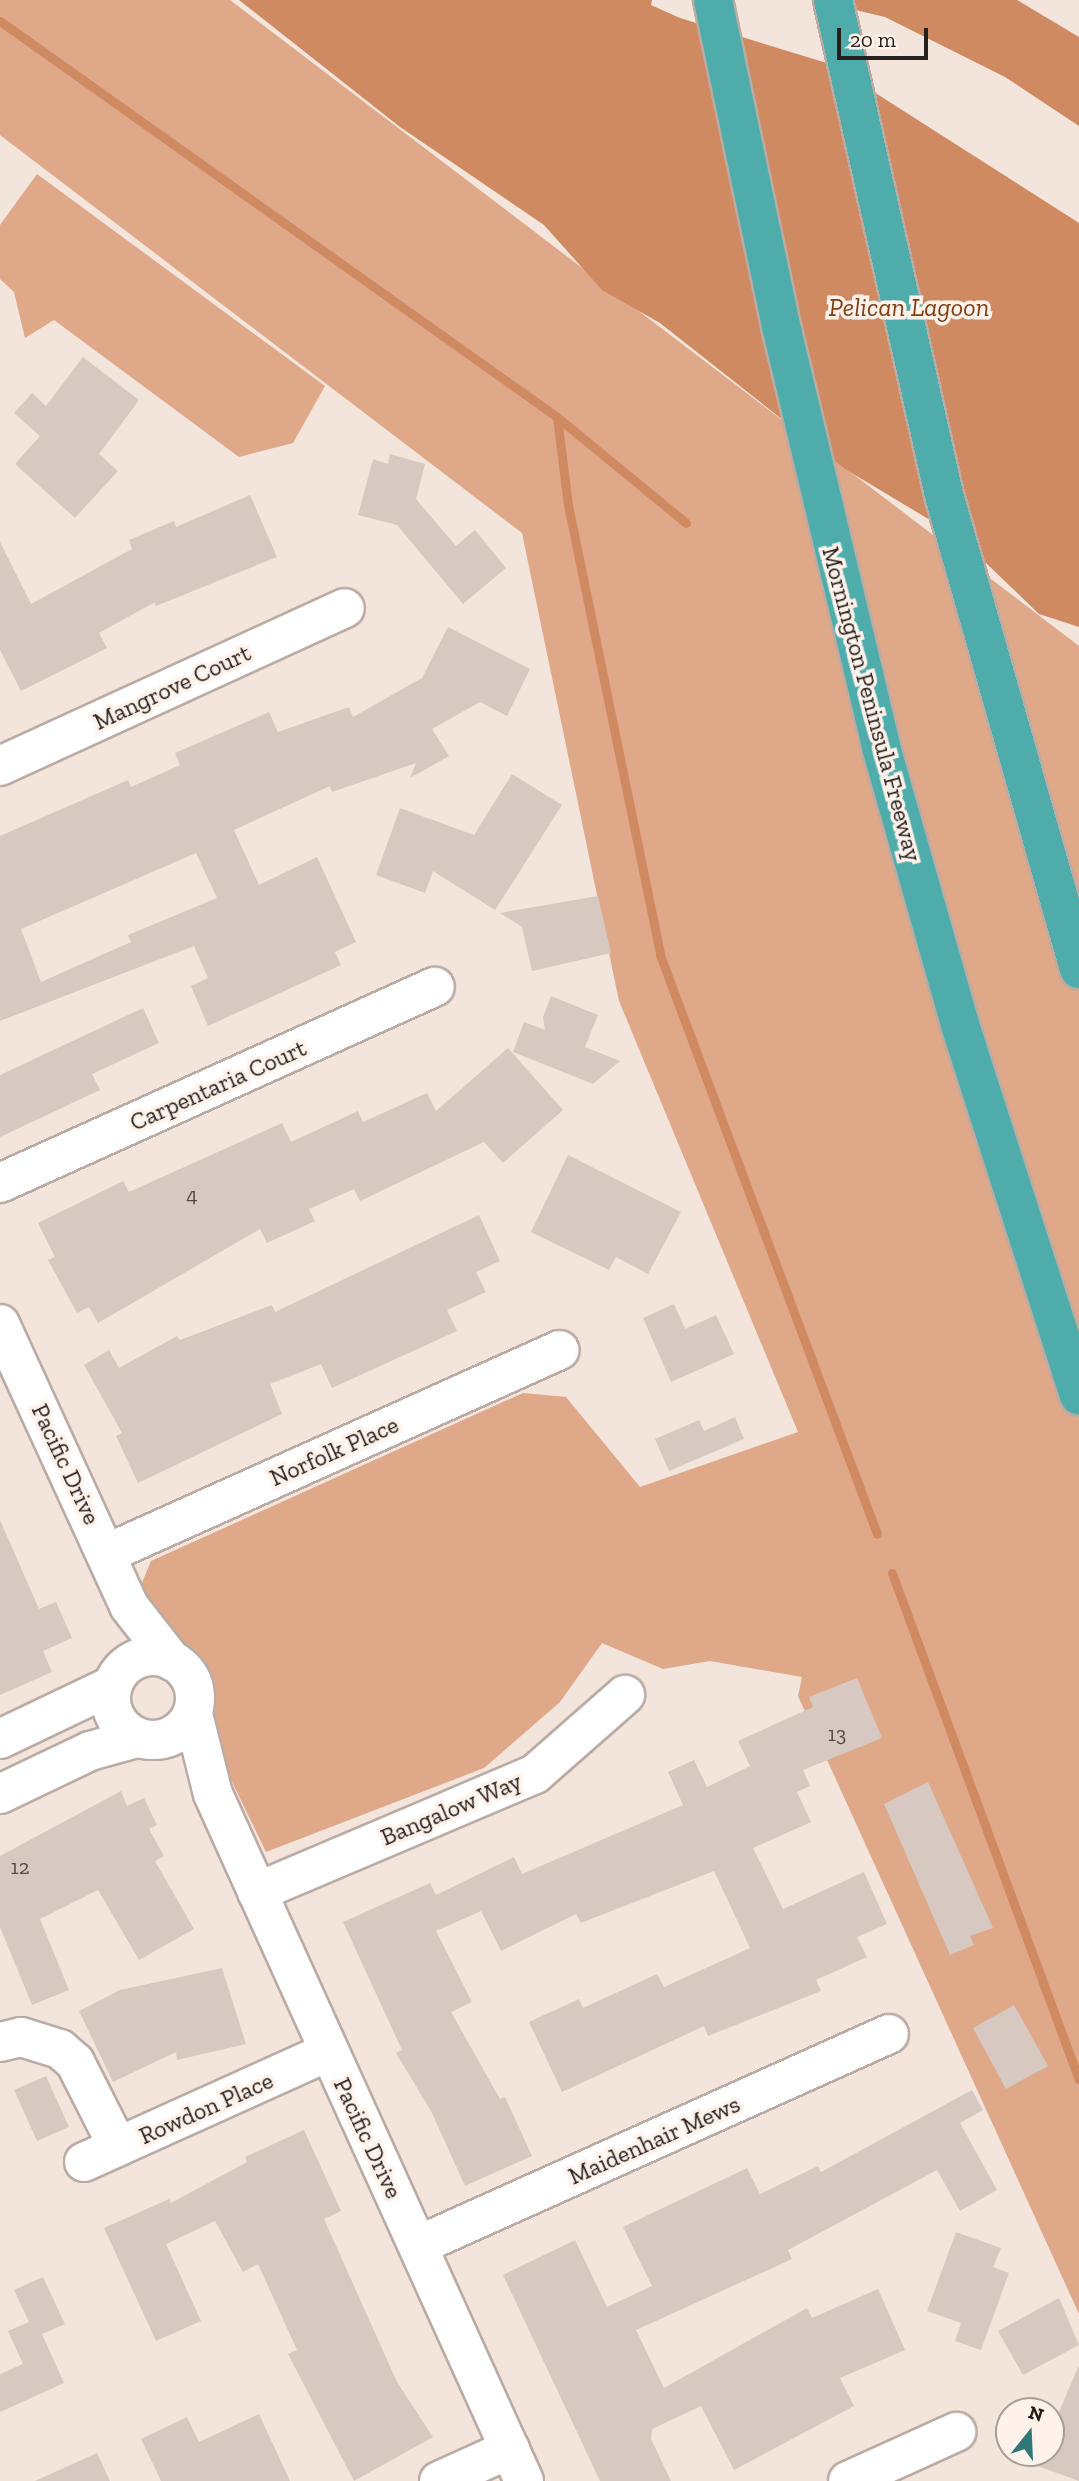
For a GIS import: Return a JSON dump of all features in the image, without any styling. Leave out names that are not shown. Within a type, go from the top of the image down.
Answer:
[{"type":"highway","name":"Mornington Peninsula Freeway","points":[[713,0],[841,591],[961,1028],[1079,1395]]},
{"type":"highway","points":[[833,0],[944,495],[1079,969]]},
{"type":"street","name":"Mangrove Court","points":[[0,766],[345,608]]},
{"type":"street","name":"Carpentaria Court","points":[[0,1183],[435,988]]},
{"type":"street","name":"Pacific Drive","points":[[0,1324],[108,1553],[129,1606],[172,1661]]},
{"type":"street","name":"Norfolk Place","points":[[108,1553],[560,1350]]},
{"type":"street","name":"Pacific Drive","points":[[119,1676],[129,1606]]},
{"type":"street","points":[[0,1738],[119,1676],[148,1657],[172,1661],[190,1677],[193,1714],[185,1726],[149,1739],[90,1751],[0,1794]]},
{"type":"street","points":[[119,1676],[113,1710],[149,1739]]},
{"type":"street","name":"Bangalow Way","points":[[257,1892],[535,1774],[625,1695]]},
{"type":"street","name":"Pacific Drive","points":[[193,1714],[213,1794],[517,2465]]},
{"type":"street","name":"Pacific Drive","points":[[149,1739],[213,1794]]},
{"type":"street","name":"Maidenhair Mews","points":[[419,2245],[889,2034]]},
{"type":"street","points":[[0,2042],[21,2037],[60,2049],[75,2062],[118,2147]]},
{"type":"street","name":"Rowdon Place","points":[[84,2162],[328,2052]]},
{"type":"street","points":[[848,2481],[956,2432]]},
{"type":"street","points":[[439,2481],[517,2465]]},
{"type":"shaded area","points":[[0,0],[230,0],[1079,646],[1079,2314],[798,1696],[802,1677],[710,1661],[663,1669],[602,1643],[560,1702],[484,1768],[266,1852],[203,1722],[196,1683],[141,1585],[151,1561],[523,1393],[566,1397],[640,1487],[798,1432],[619,1001],[522,533],[0,135]]},
{"type":"shaded area","points":[[37,174],[325,386],[293,443],[239,457],[54,320],[25,338],[14,292],[0,279],[0,225]]},
{"type":"water","name":"Pelican Lagoon","points":[[239,0],[652,0],[651,5],[680,18],[830,64],[1079,223],[1079,627],[1039,614],[960,538],[845,469],[660,323],[602,290],[544,225],[400,127]]},
{"type":"water","points":[[813,0],[1017,0],[1079,37],[1079,126],[1005,77],[885,17]]},
{"type":"building","points":[[83,357],[139,400],[99,454],[118,471],[75,518],[15,464],[40,436],[14,413],[32,393],[46,406]]},
{"type":"building","points":[[390,454],[425,464],[416,499],[456,546],[475,530],[506,568],[463,604],[397,525],[358,515],[373,459],[388,464]]},
{"type":"building","points":[[250,495],[277,557],[156,606],[155,602],[99,633],[107,648],[21,691],[0,650],[0,542],[31,604],[132,549],[129,540],[174,521],[176,527]]},
{"type":"building","points":[[448,627],[530,669],[507,716],[480,702],[432,729],[449,756],[410,778],[416,763],[332,792],[330,786],[234,830],[259,885],[317,857],[356,942],[335,952],[341,965],[208,1026],[191,986],[208,978],[194,946],[0,1021],[0,836],[128,780],[131,787],[180,765],[175,753],[269,712],[278,732],[349,707],[353,717],[422,678]],"holes":[[[196,853],[217,898],[128,935],[131,942],[41,982],[21,929]]]},
{"type":"building","points":[[512,774],[562,805],[495,910],[433,871],[425,893],[376,875],[400,808],[474,835]]},
{"type":"building","points":[[598,896],[611,953],[532,971],[522,927],[500,913]]},
{"type":"building","points":[[551,996],[598,1015],[585,1047],[620,1061],[593,1084],[513,1052],[524,1022],[545,1030],[543,1017]]},
{"type":"building","points":[[143,1008],[159,1043],[92,1074],[100,1090],[0,1137],[0,1075]]},
{"type":"building","points":[[508,1048],[563,1110],[503,1163],[484,1142],[360,1201],[354,1189],[309,1209],[315,1221],[267,1243],[260,1229],[98,1323],[89,1307],[77,1313],[48,1260],[55,1257],[38,1223],[123,1181],[129,1192],[282,1123],[291,1142],[358,1111],[363,1122],[427,1093],[436,1111]]},
{"type":"building","points":[[568,1155],[681,1212],[648,1274],[616,1257],[609,1270],[531,1232]]},
{"type":"building","points":[[479,1215],[500,1261],[476,1272],[486,1292],[447,1310],[457,1331],[332,1388],[321,1364],[270,1384],[282,1414],[138,1483],[116,1436],[122,1433],[84,1365],[109,1350],[119,1368],[177,1336],[180,1340],[272,1305],[275,1312]]},
{"type":"building","points":[[674,1304],[685,1329],[716,1315],[734,1354],[671,1382],[643,1318]]},
{"type":"building","points":[[735,1417],[744,1439],[669,1471],[655,1439],[699,1420],[704,1431]]},
{"type":"building","points":[[0,1520],[39,1609],[56,1602],[72,1638],[43,1651],[52,1672],[0,1695]]},
{"type":"building","points":[[857,1678],[882,1738],[803,1770],[810,1786],[797,1792],[811,1822],[753,1848],[783,1909],[864,1872],[887,1924],[857,1937],[867,1957],[816,1980],[821,1991],[708,2036],[704,2026],[562,2092],[529,2022],[579,1999],[583,2008],[657,1974],[664,1987],[750,1948],[714,1871],[581,1923],[576,1914],[501,1951],[481,1911],[436,1931],[472,2002],[451,2012],[500,2099],[505,2097],[532,2156],[465,2186],[431,2111],[396,2053],[402,2050],[343,1922],[430,1883],[436,1895],[514,1857],[522,1874],[683,1805],[668,1772],[694,1760],[707,1787],[750,1766],[738,1741],[813,1707],[809,1697]]},
{"type":"building","points":[[928,1782],[993,1928],[970,1936],[974,1945],[950,1955],[884,1804]]},
{"type":"building","points":[[121,1791],[127,1806],[144,1798],[157,1825],[149,1829],[164,1856],[155,1861],[194,1929],[139,1960],[98,1890],[40,1919],[69,1990],[32,2005],[0,1927],[0,1856]]},
{"type":"building","points":[[222,1968],[246,2044],[177,2060],[176,2052],[113,2082],[79,2011],[120,1990]]},
{"type":"building","points":[[1014,2005],[1048,2066],[1006,2089],[973,2028]]},
{"type":"building","points":[[46,2076],[69,2127],[37,2141],[14,2090]]},
{"type":"building","points":[[972,2090],[983,2110],[960,2123],[997,2190],[960,2211],[937,2170],[788,2250],[792,2259],[636,2330],[664,2388],[807,2308],[812,2318],[878,2289],[905,2350],[840,2378],[854,2406],[734,2470],[701,2406],[652,2429],[651,2439],[671,2481],[600,2481],[503,2275],[575,2240],[607,2307],[652,2286],[623,2227],[747,2168],[760,2194],[818,2166],[821,2172]]},
{"type":"building","points":[[304,2130],[341,2211],[324,2219],[397,2382],[433,2437],[354,2481],[288,2354],[297,2350],[258,2264],[243,2272],[215,2221],[166,2244],[201,2321],[156,2341],[104,2228],[169,2199],[171,2203],[247,2162],[245,2157]]},
{"type":"building","points":[[956,2232],[1001,2248],[993,2267],[1009,2273],[981,2350],[955,2341],[961,2323],[927,2311]]},
{"type":"building","points":[[43,2277],[65,2324],[42,2334],[64,2383],[0,2412],[0,2374],[23,2364],[8,2331],[29,2322],[14,2290]]},
{"type":"building","points":[[1059,2298],[1079,2345],[1023,2375],[998,2331]]},
{"type":"building","points":[[1079,2365],[1079,2481],[1040,2467],[1065,2467],[1065,2398]]},
{"type":"building","points":[[259,2414],[290,2481],[161,2481],[141,2439],[187,2417],[199,2442]]},
{"type":"building","points":[[97,2453],[110,2481],[35,2481]]},
{"type":"waterway","points":[[0,21],[557,417],[686,523]]},
{"type":"waterway","points":[[557,417],[568,505],[660,955],[877,1534]]},
{"type":"waterway","points":[[892,1573],[1079,2080]]}]
